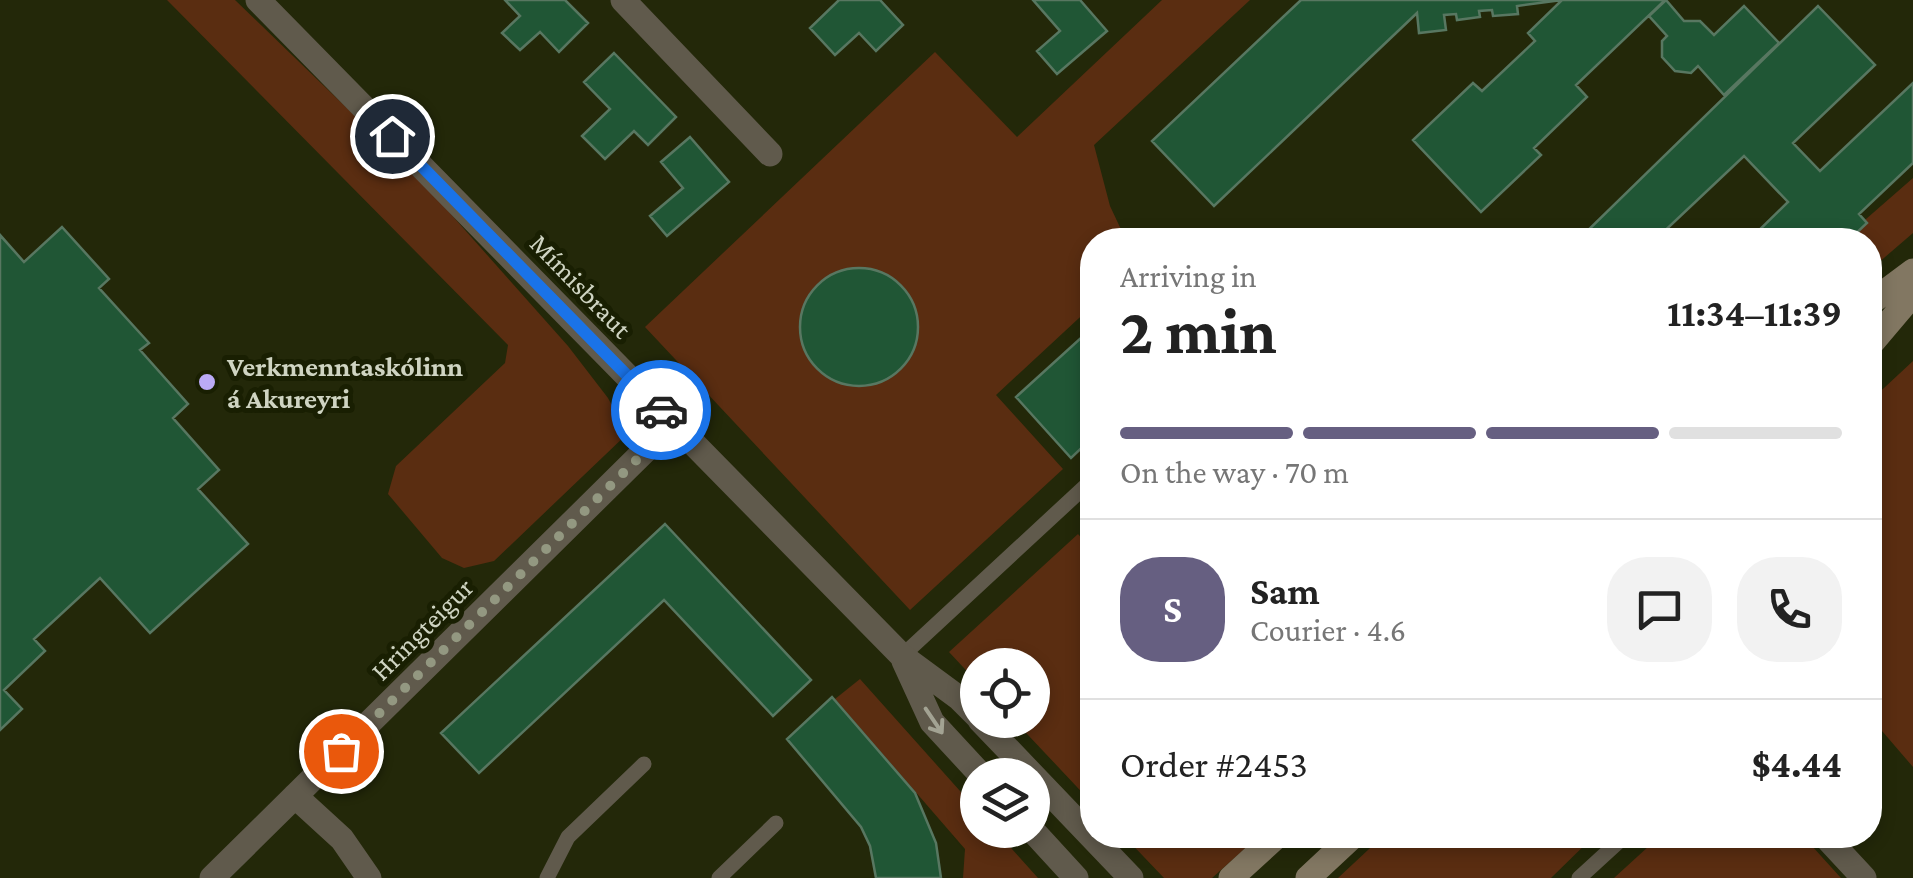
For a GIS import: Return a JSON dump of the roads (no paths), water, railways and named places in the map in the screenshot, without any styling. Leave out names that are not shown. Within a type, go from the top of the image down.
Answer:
[{"type":"street","name":"Mímisbraut","points":[[258,0],[902,656],[960,699]]},
{"type":"street","points":[[623,0],[770,154]]},
{"type":"street","points":[[1882,294],[1913,271]]},
{"type":"street","points":[[1882,331],[1913,294]]},
{"type":"street","name":"Hringteigur","points":[[212,878],[674,423]]},
{"type":"street","name":"Mímisbraut","points":[[902,656],[932,722],[965,758]]},
{"type":"street","name":"Mímisbraut","points":[[998,738],[1080,824]]},
{"type":"street","points":[[295,796],[342,839],[369,878]]},
{"type":"street","points":[[1048,848],[1076,878]]},
{"type":"street","name":"Mímisbraut","points":[[1102,848],[1131,878]]},
{"type":"street","points":[[1232,878],[1264,848]]},
{"type":"street","points":[[1308,878],[1340,848]]},
{"type":"street","points":[[1836,848],[1864,878]]},
{"type":"lane","points":[[902,656],[1080,491]]},
{"type":"lane","points":[[547,878],[568,837],[644,764]]},
{"type":"lane","points":[[719,878],[776,822]]},
{"type":"lane","points":[[1579,878],[1612,848]]},
{"type":"place","name":"Verkmenntaskólinn á Akureyri","points":[[207,382]]}]
